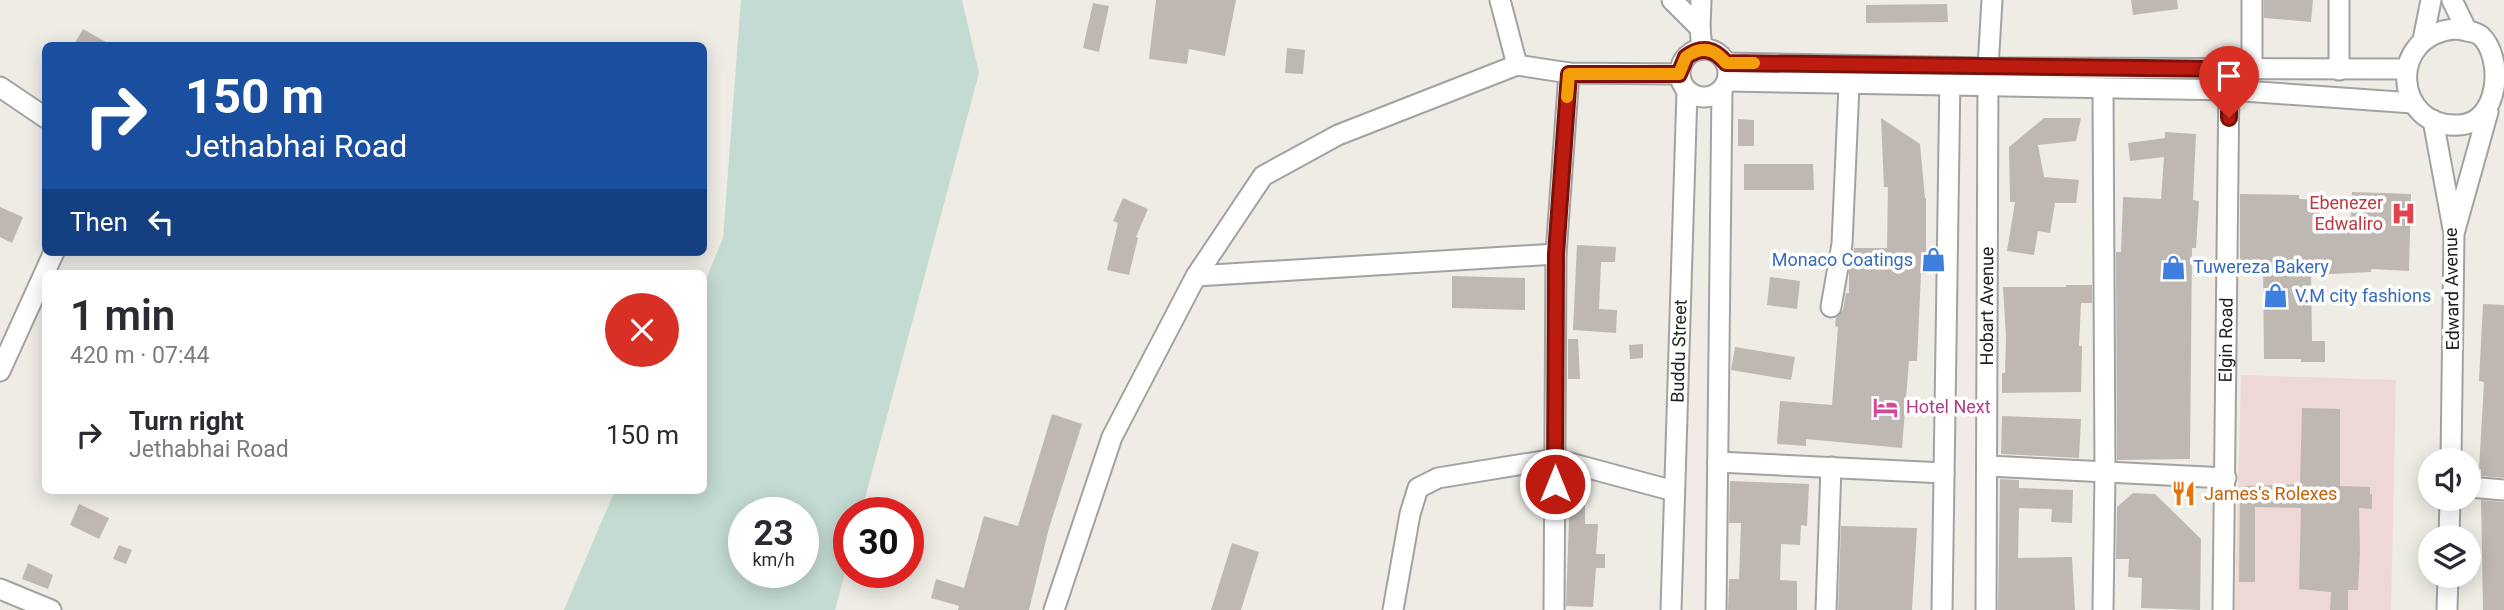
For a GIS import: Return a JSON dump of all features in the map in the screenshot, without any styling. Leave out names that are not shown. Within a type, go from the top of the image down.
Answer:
[{"type":"street","points":[[1500,0],[1517,65]]},
{"type":"street","points":[[1672,0],[1700,28]]},
{"type":"street","points":[[1701,0],[1702,49]]},
{"type":"street","name":"Hobart Avenue","points":[[1986,610],[1988,77],[1992,0]]},
{"type":"street","points":[[2252,0],[2252,70]]},
{"type":"street","points":[[2339,0],[2339,70]]},
{"type":"street","points":[[2423,40],[2431,0]]},
{"type":"street","points":[[2452,0],[2475,33],[2495,50],[2502,66],[2502,83],[2454,234]]},
{"type":"street","points":[[2496,102],[2476,121],[2460,125],[2442,124],[2426,116],[2413,103],[2406,86],[2406,69],[2412,53],[2423,40],[2444,30],[2475,33],[2504,46]]},
{"type":"street","points":[[1683,82],[1686,57],[1702,49],[1712,50],[1725,78],[1716,610]]},
{"type":"street","points":[[1054,610],[1112,437],[1196,276],[1263,176],[1338,135],[1517,65],[1569,74],[1683,82],[1695,96],[1705,97],[1714,95],[1725,78]]},
{"type":"street","points":[[1725,78],[1988,77],[2229,69],[2406,69]]},
{"type":"street","name":"Elgin Road","points":[[2223,610],[2229,69]]},
{"type":"street","points":[[1555,610],[1556,254],[1569,74]]},
{"type":"street","points":[[1725,78],[1849,85],[1950,77]]},
{"type":"street","points":[[1942,610],[1950,77]]},
{"type":"street","points":[[1988,77],[2103,89],[2230,90],[2413,103]]},
{"type":"street","name":"Buddu Street","points":[[1671,610],[1683,82]]},
{"type":"street","points":[[1831,307],[1842,244],[1849,85]]},
{"type":"street","points":[[0,87],[42,115]]},
{"type":"street","points":[[2103,89],[2103,610]]},
{"type":"street","name":"Edward Avenue","points":[[2433,120],[2454,234],[2451,448]]},
{"type":"street","points":[[1196,276],[1556,254]]},
{"type":"street","points":[[0,371],[42,278]]},
{"type":"street","points":[[1394,610],[1410,514],[1418,488],[1438,478],[1555,459],[1674,491]]},
{"type":"street","points":[[1718,462],[1944,472]]},
{"type":"street","points":[[1988,466],[2225,478]]},
{"type":"street","points":[[1826,610],[1831,467]]},
{"type":"street","points":[[2481,488],[2504,490]]},
{"type":"street","points":[[2447,610],[2448,588]]},
{"type":"street","points":[[0,589],[51,610]]},
{"type":"shaded area","points":[[2241,375],[2396,380],[2391,610],[2235,610]]},
{"type":"green space","points":[[741,0],[962,0],[979,73],[865,497],[833,497],[833,588],[841,588],[835,610],[564,610],[613,494],[707,494],[707,277],[723,238]]},
{"type":"building","points":[[1156,0],[1236,0],[1225,56],[1189,49],[1187,64],[1149,59]]},
{"type":"building","points":[[2131,0],[2177,0],[2178,9],[2133,15]]},
{"type":"building","points":[[2264,0],[2313,0],[2311,22],[2264,18]]},
{"type":"building","points":[[1093,3],[1109,6],[1099,52],[1083,48]]},
{"type":"building","points":[[1947,4],[1948,22],[1866,23],[1866,5]]},
{"type":"building","points":[[83,29],[106,42],[75,42]]},
{"type":"building","points":[[1287,48],[1305,50],[1303,74],[1285,73]]},
{"type":"building","points":[[1881,118],[1920,144],[1926,198],[1926,274],[1921,274],[1917,361],[1909,361],[1902,448],[1806,439],[1806,446],[1777,444],[1780,401],[1832,405],[1838,327],[1835,326],[1836,318],[1843,310],[1846,293],[1849,293],[1849,272],[1854,248],[1887,248],[1888,187],[1884,187]]},
{"type":"building","points":[[2044,118],[2081,118],[2076,141],[2038,145],[2044,177],[2079,180],[2076,203],[2055,203],[2050,233],[2038,231],[2034,255],[2007,251],[2015,202],[2010,202],[2009,147]]},
{"type":"building","points":[[1738,119],[1754,120],[1754,146],[1738,146]]},
{"type":"building","points":[[2165,132],[2196,134],[2193,200],[2199,201],[2196,248],[2192,248],[2190,459],[2117,460],[2116,252],[2121,252],[2123,197],[2161,199],[2164,157],[2130,161],[2128,143],[2165,138]]},
{"type":"building","points":[[1744,164],[1813,164],[1814,190],[1744,190]]},
{"type":"building","points":[[2352,192],[2411,194],[2409,271],[2371,269],[2371,272],[2311,275],[2312,341],[2325,341],[2325,362],[2264,359],[2263,268],[2240,267],[2240,194],[2299,195],[2299,199],[2320,200],[2319,227],[2350,226]]},
{"type":"building","points":[[1123,198],[1148,209],[1136,237],[1138,238],[1129,275],[1107,270],[1118,223],[1113,221]]},
{"type":"building","points":[[0,207],[23,217],[12,243],[0,237]]},
{"type":"building","points":[[1577,245],[1616,247],[1615,262],[1601,262],[1599,309],[1617,310],[1616,333],[1573,330]]},
{"type":"building","points":[[1452,276],[1525,278],[1525,310],[1452,308]]},
{"type":"building","points":[[1770,277],[1800,281],[1797,309],[1767,305]]},
{"type":"building","points":[[2092,285],[2092,303],[2081,303],[2081,392],[2002,393],[2006,337],[2003,287]]},
{"type":"building","points":[[2483,304],[2504,305],[2504,478],[2481,476],[2484,382],[2479,381]]},
{"type":"building","points":[[1568,339],[1578,339],[1580,379],[1568,379]]},
{"type":"building","points":[[1643,344],[1643,358],[1630,359],[1629,345]]},
{"type":"building","points":[[1735,347],[1795,357],[1791,380],[1731,370]]},
{"type":"building","points":[[2302,408],[2340,409],[2340,486],[2370,487],[2372,494],[2372,509],[2359,508],[2358,590],[2348,590],[2348,610],[2330,610],[2331,592],[2299,589],[2301,508],[2255,507],[2255,582],[2239,582],[2242,486],[2300,484]]},
{"type":"building","points":[[1052,414],[1082,424],[1049,528],[1029,610],[958,610],[959,606],[931,598],[936,579],[964,588],[984,516],[1018,526]]},
{"type":"building","points":[[2002,416],[2081,419],[2079,458],[2001,454]]},
{"type":"building","points":[[1567,477],[1585,480],[1585,524],[1598,524],[1596,554],[1605,554],[1605,568],[1596,568],[1593,607],[1566,606],[1569,519]]},
{"type":"building","points":[[2000,479],[2019,480],[2019,488],[2073,490],[2072,523],[2051,522],[2052,509],[2019,508],[2018,558],[2072,557],[2075,610],[1998,610]]},
{"type":"building","points":[[1730,481],[1809,484],[1807,526],[1801,525],[1800,545],[1781,544],[1780,580],[1797,581],[1797,610],[1728,610],[1729,579],[1739,579],[1741,523],[1729,523]]},
{"type":"building","points":[[2133,493],[2155,494],[2201,539],[2200,610],[2141,608],[2142,578],[2128,577],[2129,559],[2116,559],[2117,507]]},
{"type":"building","points":[[2481,500],[2504,502],[2504,610],[2483,610]]},
{"type":"building","points":[[79,504],[109,518],[99,539],[70,525]]},
{"type":"building","points":[[1841,526],[1917,528],[1912,610],[1838,610]]},
{"type":"building","points":[[1232,543],[1259,552],[1241,610],[1211,610]]},
{"type":"building","points":[[119,545],[132,550],[126,564],[113,559]]},
{"type":"building","points":[[28,563],[53,575],[48,589],[22,579]]},
{"type":"slow traffic","points":[[1567,97],[1569,74],[1679,74],[1686,57],[1693,51],[1702,49],[1712,50],[1726,63],[1754,63]]},
{"type":"place","name":"Ebenezer Edwaliro","points":[[2403,213]]},
{"type":"place","name":"Monaco Coatings","points":[[1933,260]]},
{"type":"place","name":"Tuwereza Bakery","points":[[2173,267]]},
{"type":"place","name":"V.M city fashions","points":[[2275,296]]},
{"type":"place","name":"Hotel Next","points":[[1886,407]]},
{"type":"place","name":"James's Rolexes","points":[[2184,494]]},
{"type":"route","points":[[1555,484],[1556,254],[1569,74],[1679,74],[1686,57],[1693,51],[1702,49],[1712,50],[1726,63],[2229,69],[2229,118]]}]
